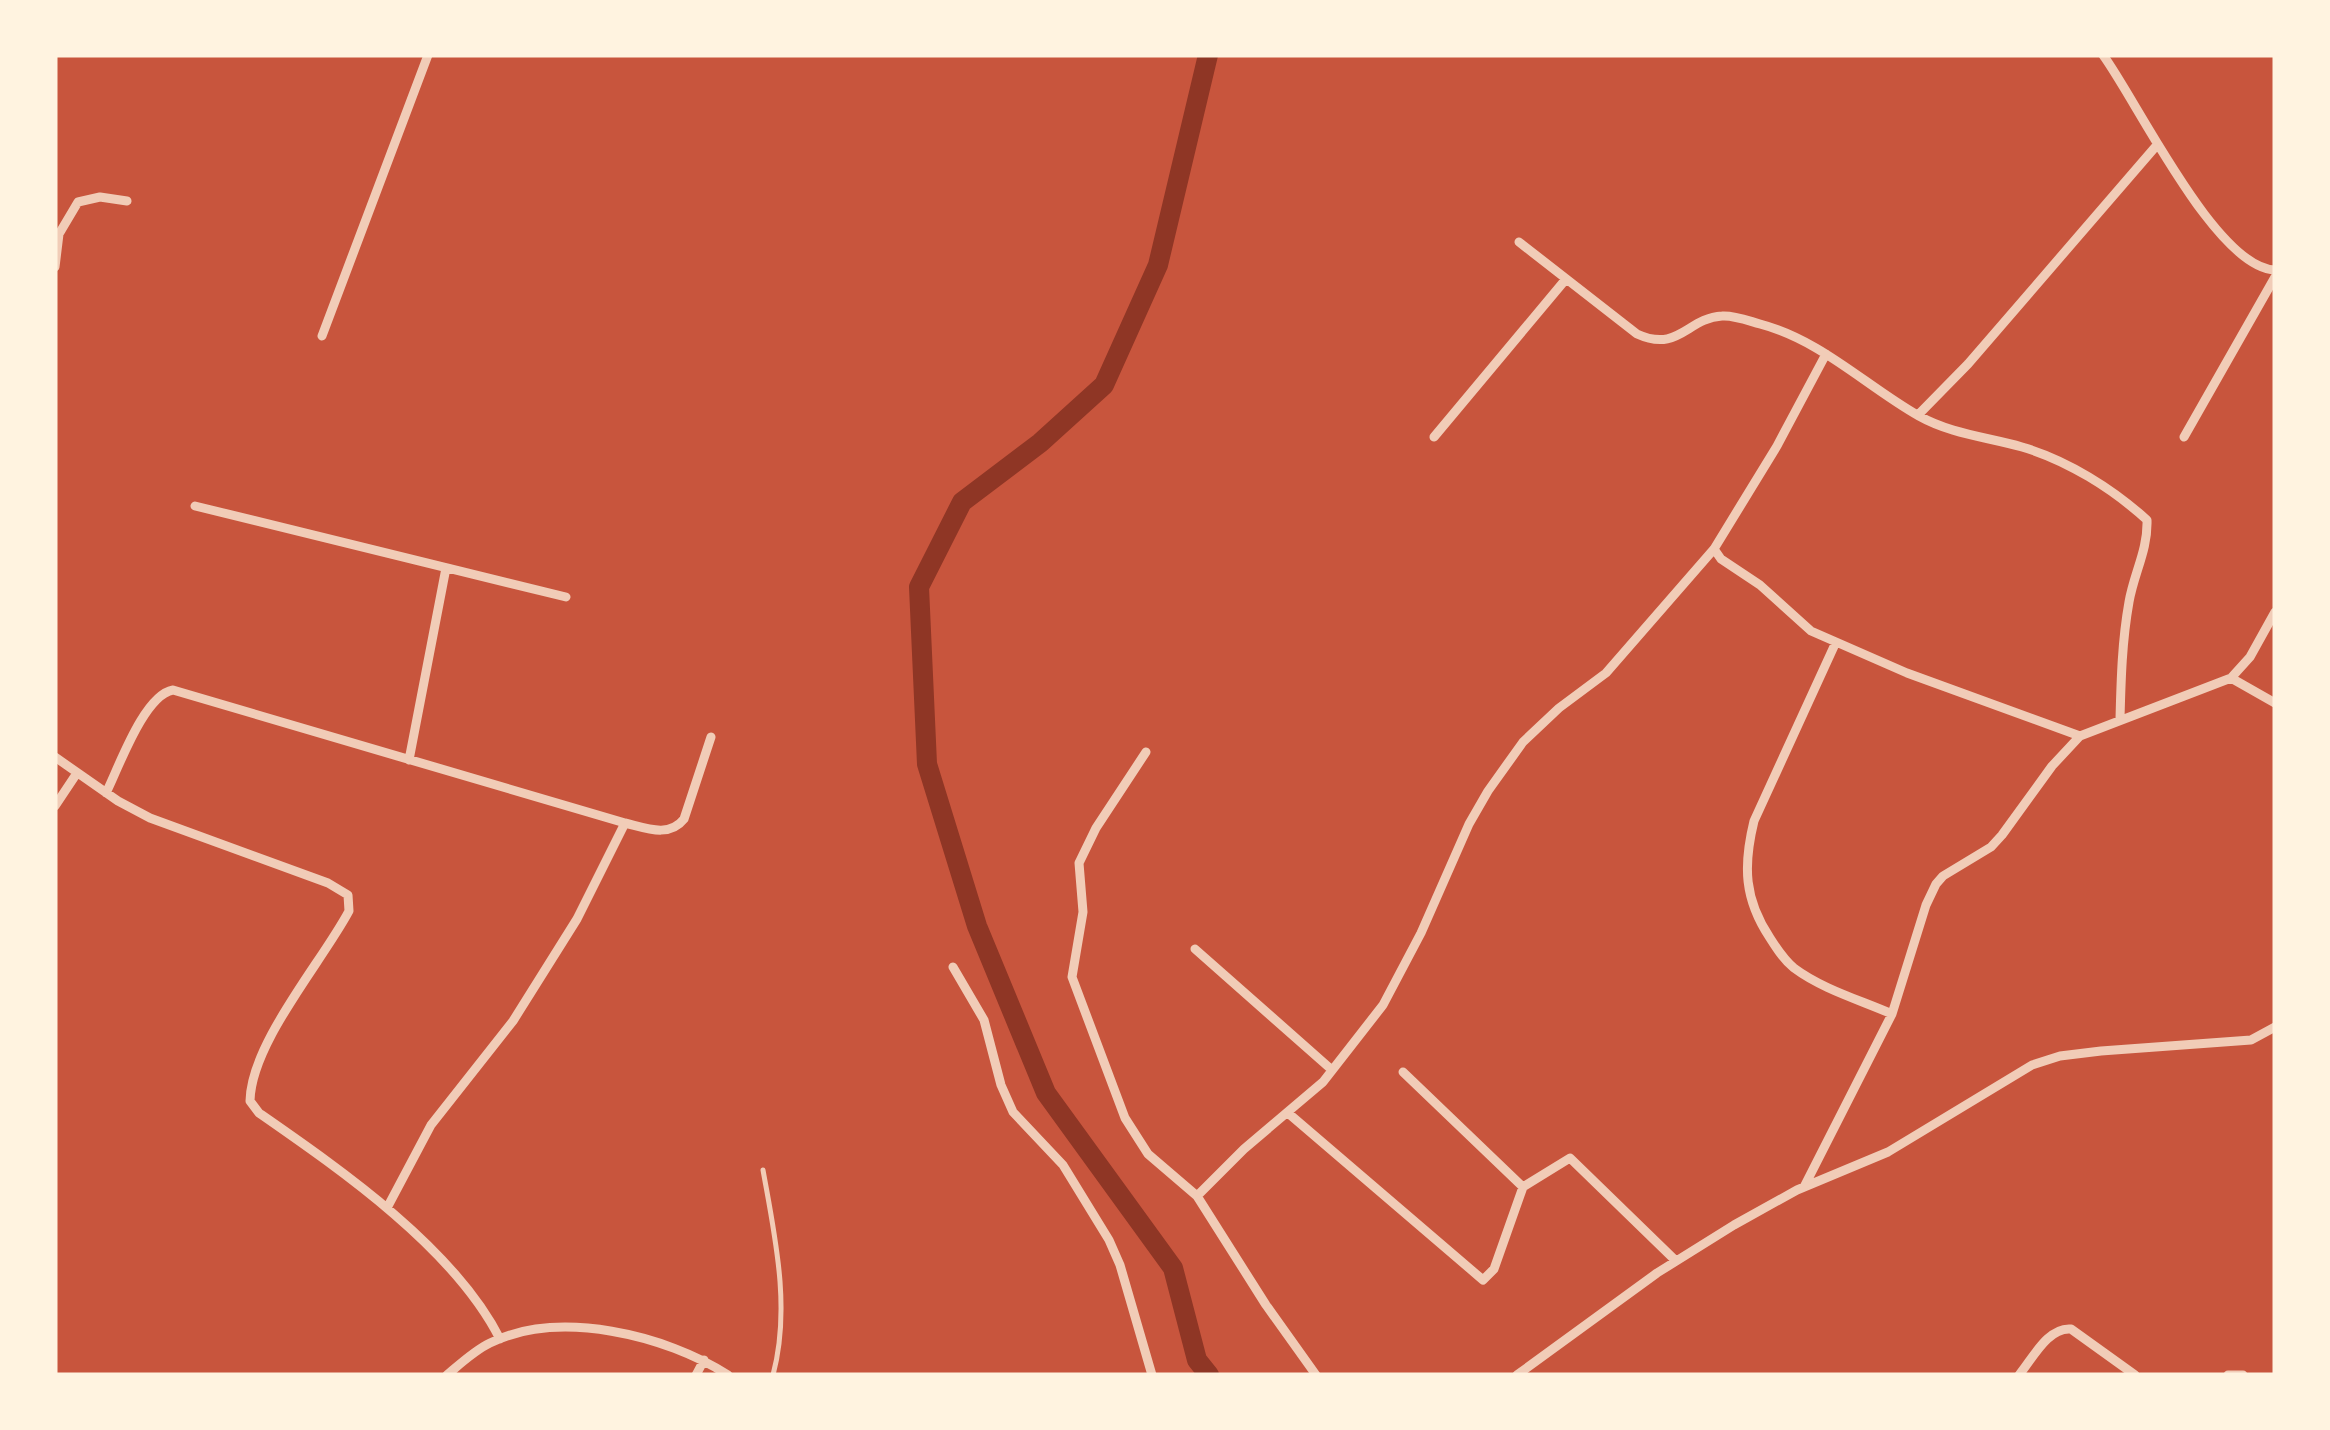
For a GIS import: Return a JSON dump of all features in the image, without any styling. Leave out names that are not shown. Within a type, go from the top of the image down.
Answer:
[{"type":"street","points":[[322,336],[428,55]]},
{"type":"street","points":[[2103,55],[2156,144],[2210,220],[2251,263],[2275,274],[2184,436]]},
{"type":"street","points":[[1918,415],[1968,364],[2156,144]]},
{"type":"street","points":[[55,267],[60,234],[78,202],[100,197],[127,201]]},
{"type":"street","points":[[1519,242],[1648,339],[1666,341],[1722,316],[1762,324],[1826,354],[1918,415],[1960,432],[2052,457],[2106,488],[2148,520],[2148,538],[2130,596],[2122,645],[2120,719]]},
{"type":"street","points":[[1434,437],[1566,279]]},
{"type":"street","points":[[1196,1196],[1332,1070],[1382,1005],[1420,933],[1469,824],[1523,742],[1606,672],[1714,549],[1777,446],[1826,354]]},
{"type":"street","points":[[195,506],[566,597]]},
{"type":"street","points":[[1714,549],[1721,560],[1760,585],[1810,631],[1908,673],[2080,736]]},
{"type":"street","points":[[408,760],[446,568]]},
{"type":"street","points":[[1804,1187],[1892,1014],[1926,904],[1936,884],[1991,847],[2052,766],[2080,736],[2230,678],[2250,657],[2275,612]]},
{"type":"street","points":[[1836,642],[1754,821],[1747,849],[1747,894],[1763,928],[1796,969],[1892,1014]]},
{"type":"street","points":[[2230,678],[2275,703]]},
{"type":"street","points":[[106,793],[150,705],[162,692],[172,690],[666,831],[680,826],[711,736]]},
{"type":"street","points":[[1146,752],[1096,828],[1079,864],[1083,912],[1072,977],[1104,1070],[1148,1154],[1196,1196],[1316,1375]]},
{"type":"street","points":[[55,757],[150,818],[336,886],[348,895],[346,918],[294,995],[254,1076],[250,1101],[259,1113],[386,1208],[478,1299],[500,1338]]},
{"type":"street","points":[[55,806],[78,773]]},
{"type":"street","points":[[386,1208],[431,1125],[512,1020],[576,919],[625,822]]},
{"type":"street","points":[[1196,949],[1332,1070]]},
{"type":"street","points":[[953,968],[984,1020],[1007,1102],[1063,1164],[1109,1240],[1152,1375]]},
{"type":"street","points":[[1517,1375],[1734,1224],[1804,1187],[1888,1152],[2032,1064],[2101,1051],[2251,1040],[2275,1027]]},
{"type":"street","points":[[1403,1072],[1523,1187]]},
{"type":"street","points":[[1288,1113],[1483,1280],[1494,1269],[1523,1187],[1570,1158],[1676,1261]]},
{"type":"street","points":[[446,1375],[486,1344],[547,1328],[591,1328],[637,1336],[704,1360],[728,1375]]},
{"type":"street","points":[[2019,1375],[2052,1335],[2064,1328],[2072,1329],[2135,1375]]},
{"type":"street","points":[[696,1375],[704,1360]]},
{"type":"street","points":[[2228,1375],[2243,1375]]},
{"type":"lane","points":[[763,1170],[780,1284],[779,1342],[773,1375]]},
{"type":"waterway","points":[[1208,55],[1158,265],[1104,385],[1040,443],[962,502],[919,587],[927,764],[977,926],[1046,1093],[1173,1268],[1197,1360],[1209,1375]]}]
